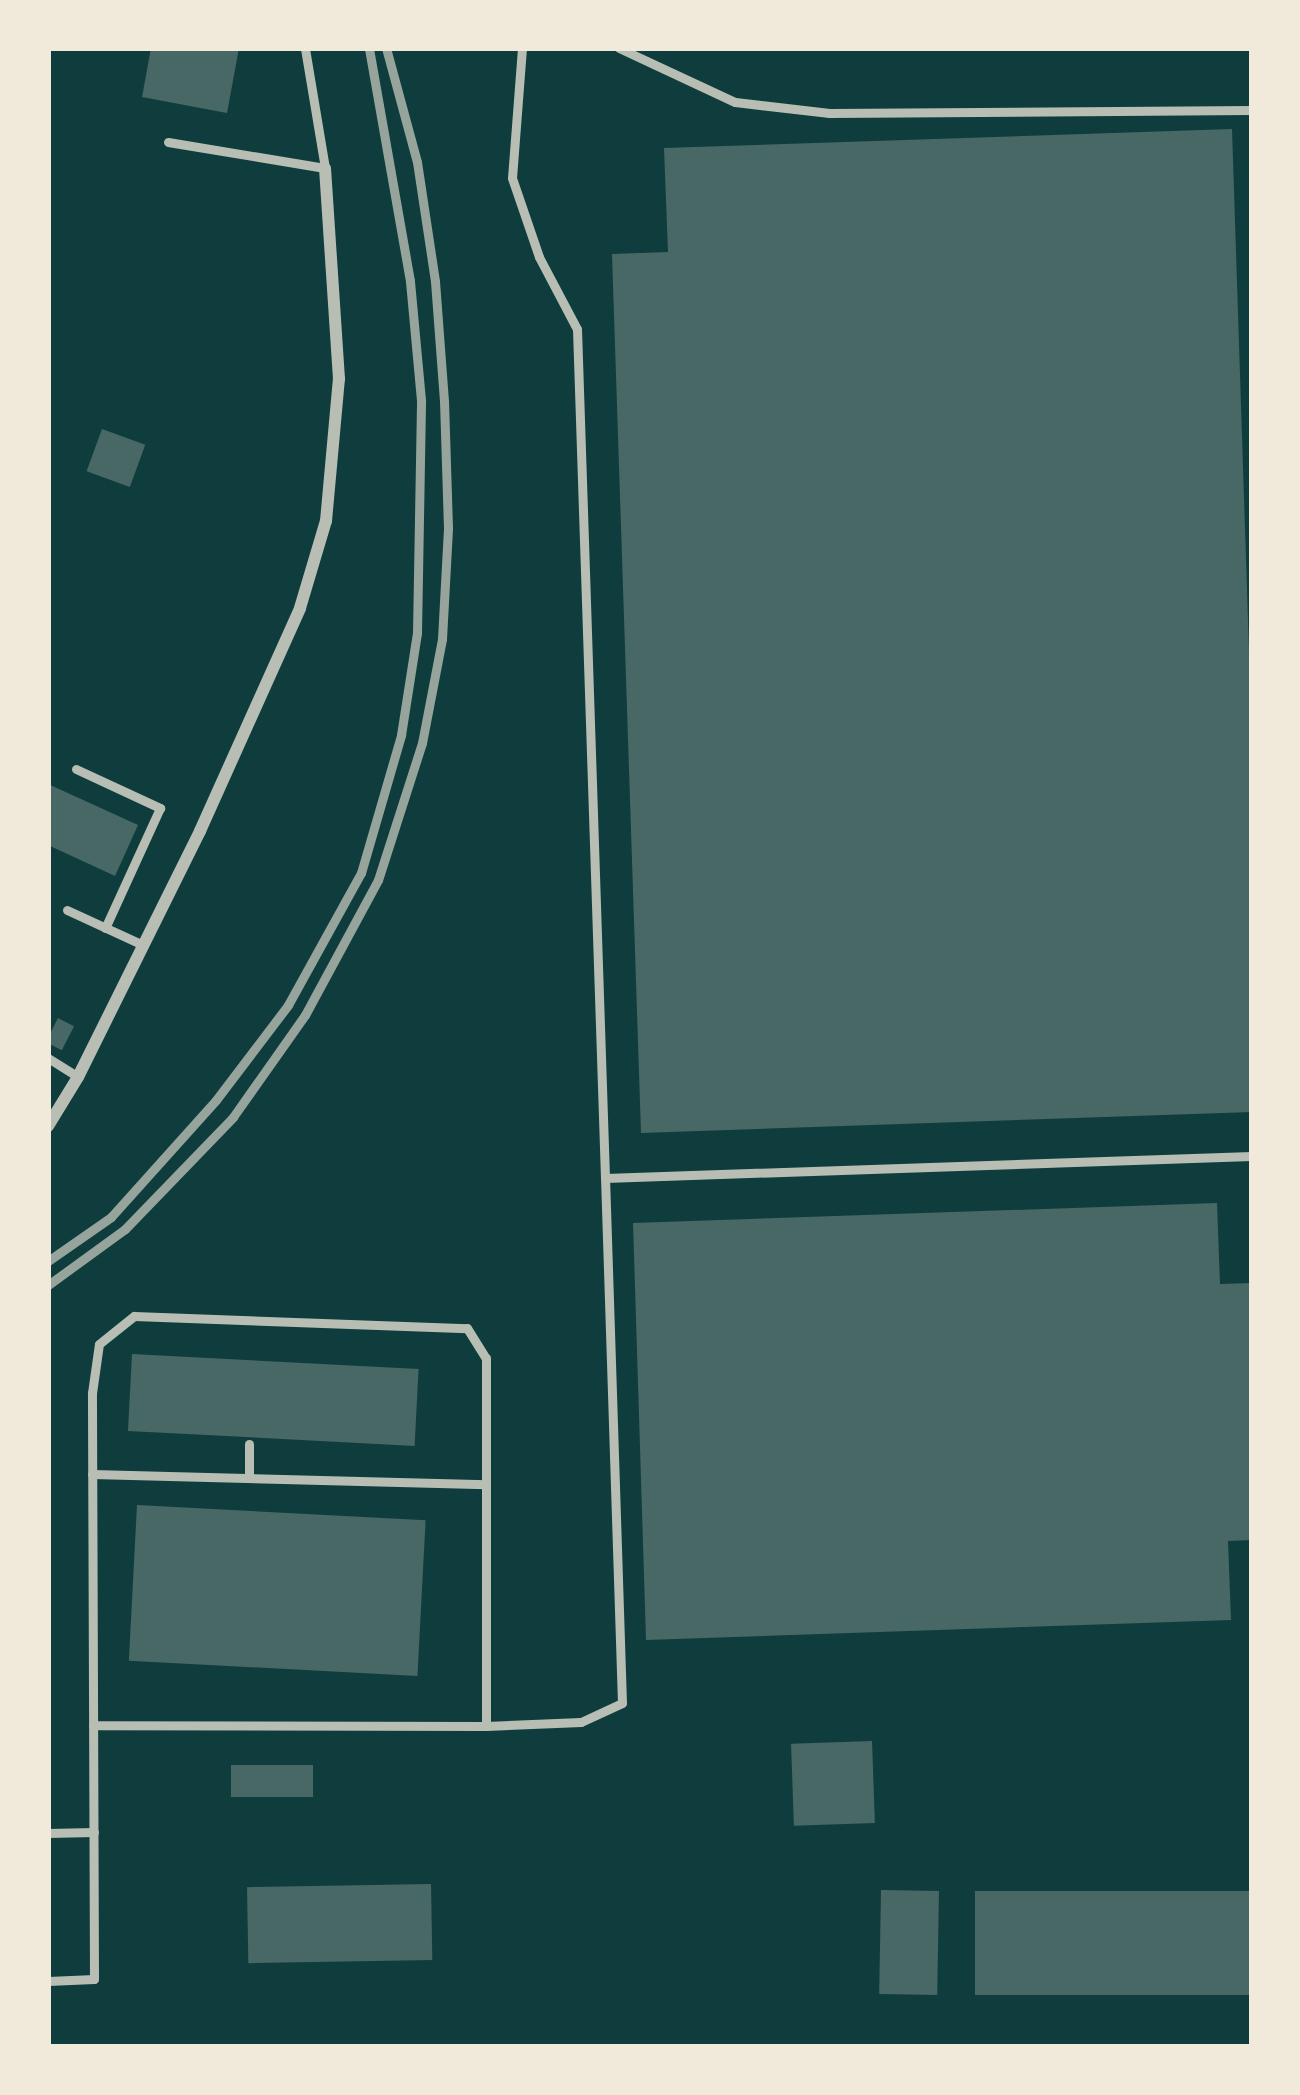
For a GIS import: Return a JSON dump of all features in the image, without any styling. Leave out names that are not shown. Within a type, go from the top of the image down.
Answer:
[{"type":"street","points":[[48,1126],[78,1077],[143,945],[300,608],[326,521],[339,379],[325,168]]},
{"type":"lane","points":[[168,142],[325,168],[304,48]]},
{"type":"lane","points":[[93,1725],[486,1726],[581,1722],[622,1703],[577,329],[539,257],[512,178],[522,48]]},
{"type":"lane","points":[[619,48],[735,102],[830,112],[1252,110]]},
{"type":"lane","points":[[76,769],[160,808],[105,928]]},
{"type":"lane","points":[[68,910],[143,945]]},
{"type":"lane","points":[[48,1058],[78,1077]]},
{"type":"lane","points":[[604,1178],[1252,1156]]},
{"type":"lane","points":[[48,1981],[94,1979],[92,1393],[99,1344],[134,1316],[467,1328],[486,1358],[486,1726]]},
{"type":"lane","points":[[249,1444],[249,1478]]},
{"type":"lane","points":[[92,1474],[486,1484]]},
{"type":"lane","points":[[48,1833],[94,1832]]},
{"type":"building","points":[[151,48],[239,48],[227,113],[142,97]]},
{"type":"building","points":[[1232,129],[1252,743],[1252,1112],[641,1133],[612,254],[668,252],[664,148]]},
{"type":"building","points":[[102,429],[145,445],[130,487],[87,471]]},
{"type":"building","points":[[48,784],[138,825],[115,876],[48,845]]},
{"type":"building","points":[[58,1018],[74,1026],[62,1050],[48,1043]]},
{"type":"building","points":[[1217,1203],[1220,1284],[1252,1283],[1252,1540],[1228,1541],[1231,1620],[646,1640],[633,1223]]},
{"type":"building","points":[[132,1354],[419,1369],[415,1446],[128,1431]]},
{"type":"building","points":[[137,1505],[426,1520],[417,1676],[129,1661]]},
{"type":"building","points":[[872,1741],[875,1823],[794,1826],[791,1744]]},
{"type":"building","points":[[231,1765],[313,1765],[313,1797],[231,1797]]},
{"type":"building","points":[[431,1884],[432,1960],[248,1963],[247,1887]]},
{"type":"building","points":[[881,1890],[939,1891],[937,1995],[879,1994]]},
{"type":"building","points":[[975,1891],[1252,1891],[1252,1995],[975,1995]]},
{"type":"railway","points":[[48,1261],[111,1217],[216,1100],[288,1005],[361,873],[401,735],[417,633],[421,400],[410,281],[369,48]]},
{"type":"railway","points":[[48,1285],[125,1229],[233,1117],[305,1015],[378,880],[422,743],[442,639],[448,528],[444,401],[435,281],[417,162],[386,48]]}]
